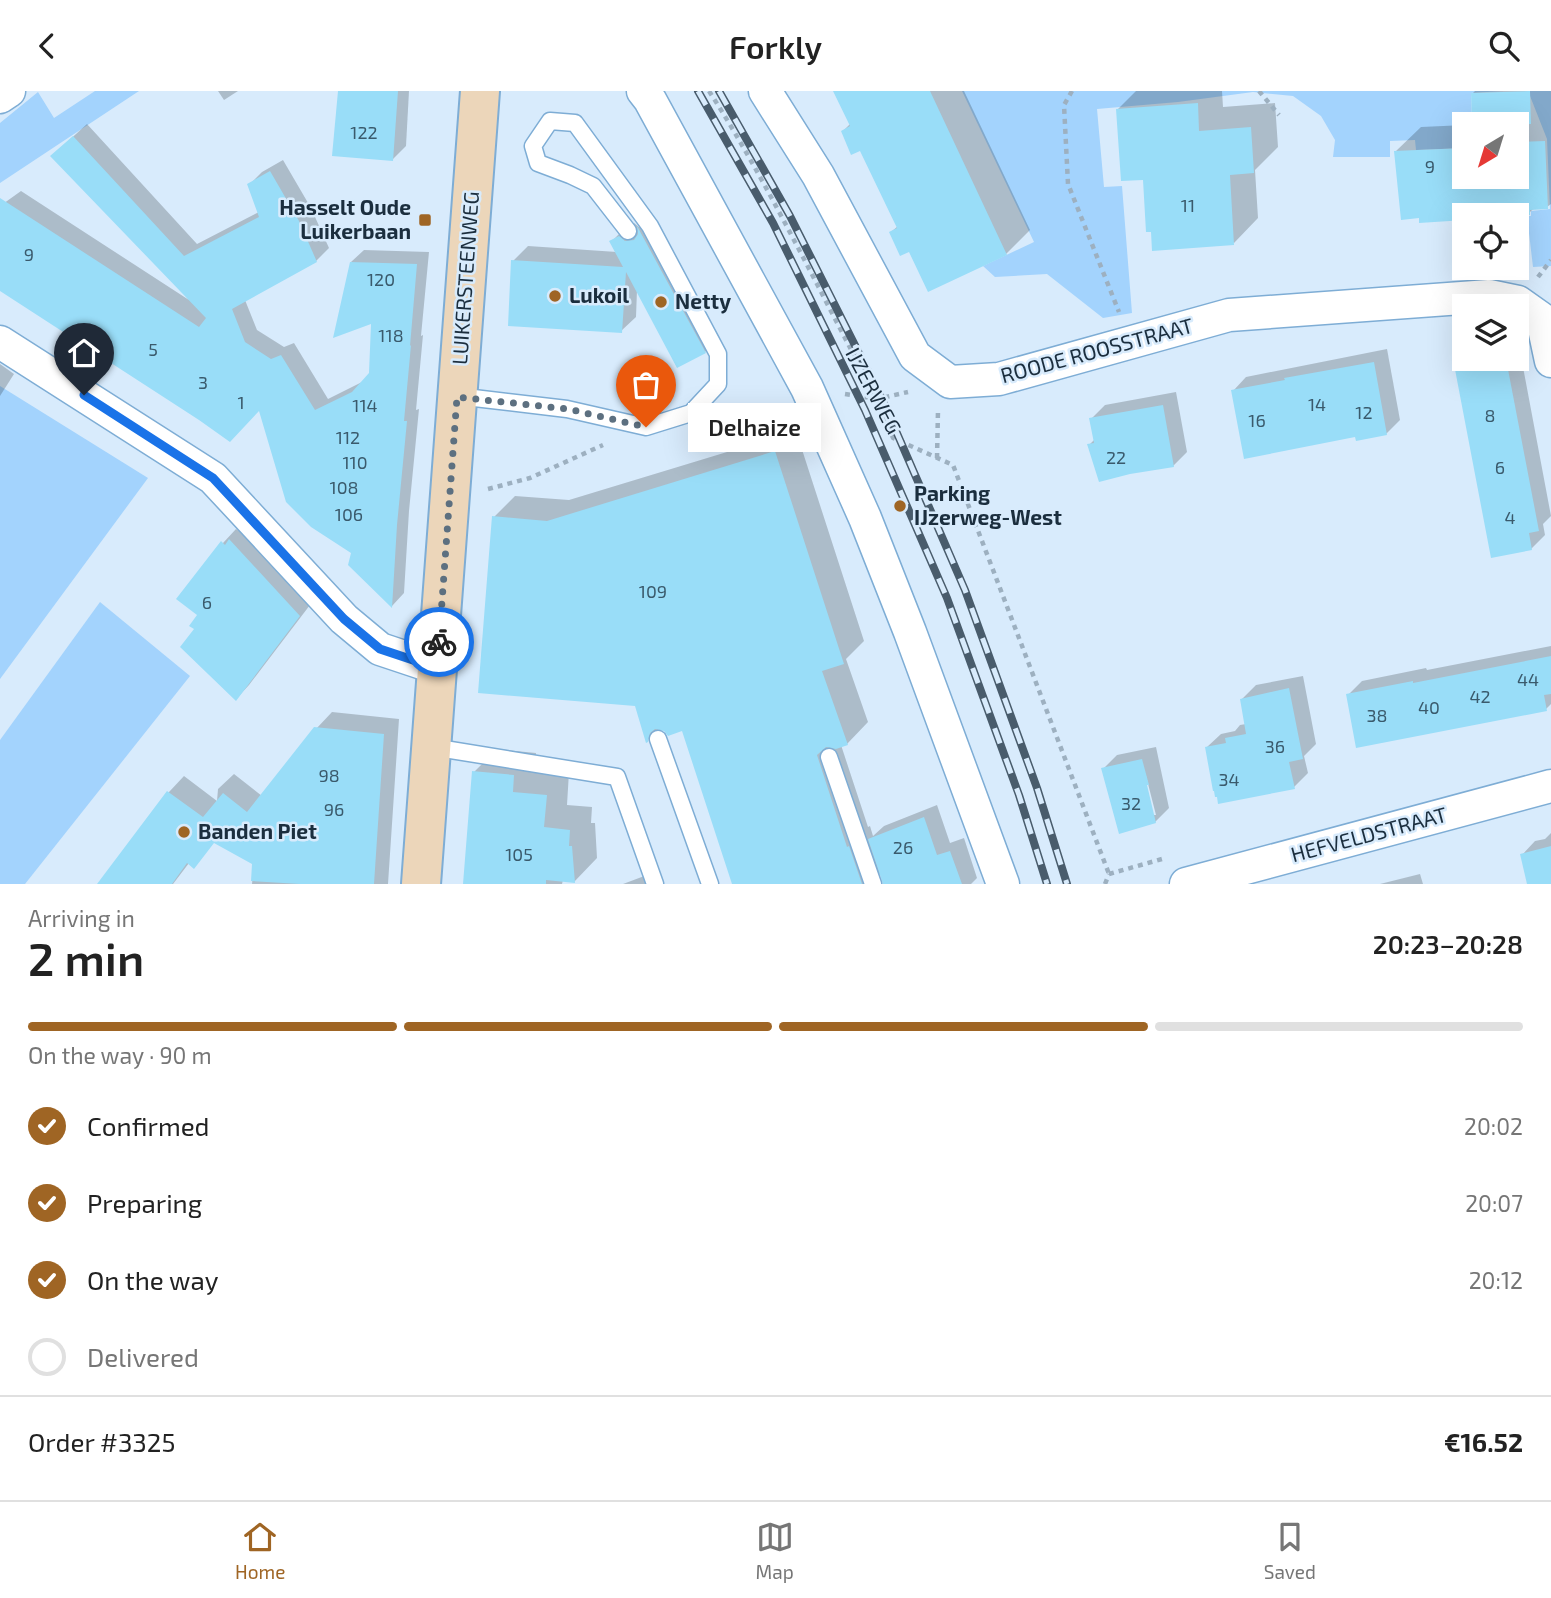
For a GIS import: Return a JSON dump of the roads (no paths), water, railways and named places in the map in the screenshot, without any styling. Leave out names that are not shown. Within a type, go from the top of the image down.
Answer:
[{"type":"main road","name":"LUIKERSTEENWEG","points":[[421,884],[480,91]]},
{"type":"street","points":[[0,97],[9,91]]},
{"type":"street","points":[[643,91],[781,339],[818,412],[865,518],[910,632],[1003,884]]},
{"type":"street","name":"ROODE ROOSSTRAAT","points":[[765,91],[818,175],[915,356],[950,382],[999,379],[1229,315],[1489,296],[1518,302],[1542,319],[1551,361]]},
{"type":"street","points":[[0,342],[213,478],[344,619],[380,649],[437,668]]},
{"type":"street","name":"HEFVELDSTRAAT","points":[[1186,884],[1551,786]]},
{"type":"lane","points":[[457,397],[568,409],[646,427],[691,413],[718,384],[718,354],[650,226],[575,123],[550,121],[533,146],[538,163],[593,186],[628,231]]},
{"type":"lane","points":[[658,739],[710,884]]},
{"type":"lane","points":[[432,747],[617,777],[655,884]]},
{"type":"lane","points":[[829,757],[873,884]]},
{"type":"railway","points":[[698,91],[773,223],[865,410],[947,598],[1019,795],[1047,884]]},
{"type":"railway","points":[[719,91],[790,216],[883,401],[965,590],[1037,788],[1067,884]]},
{"type":"place","name":"Hasselt Oude Luikerbaan","points":[[425,220]]},
{"type":"place","name":"Lukoil","points":[[555,296]]},
{"type":"place","name":"Netty","points":[[661,302]]},
{"type":"place","name":"Delhaize","points":[[646,427]]},
{"type":"place","name":"Parking IJzerweg-West","points":[[900,506]]},
{"type":"place","name":"Banden Piet","points":[[184,832]]}]
